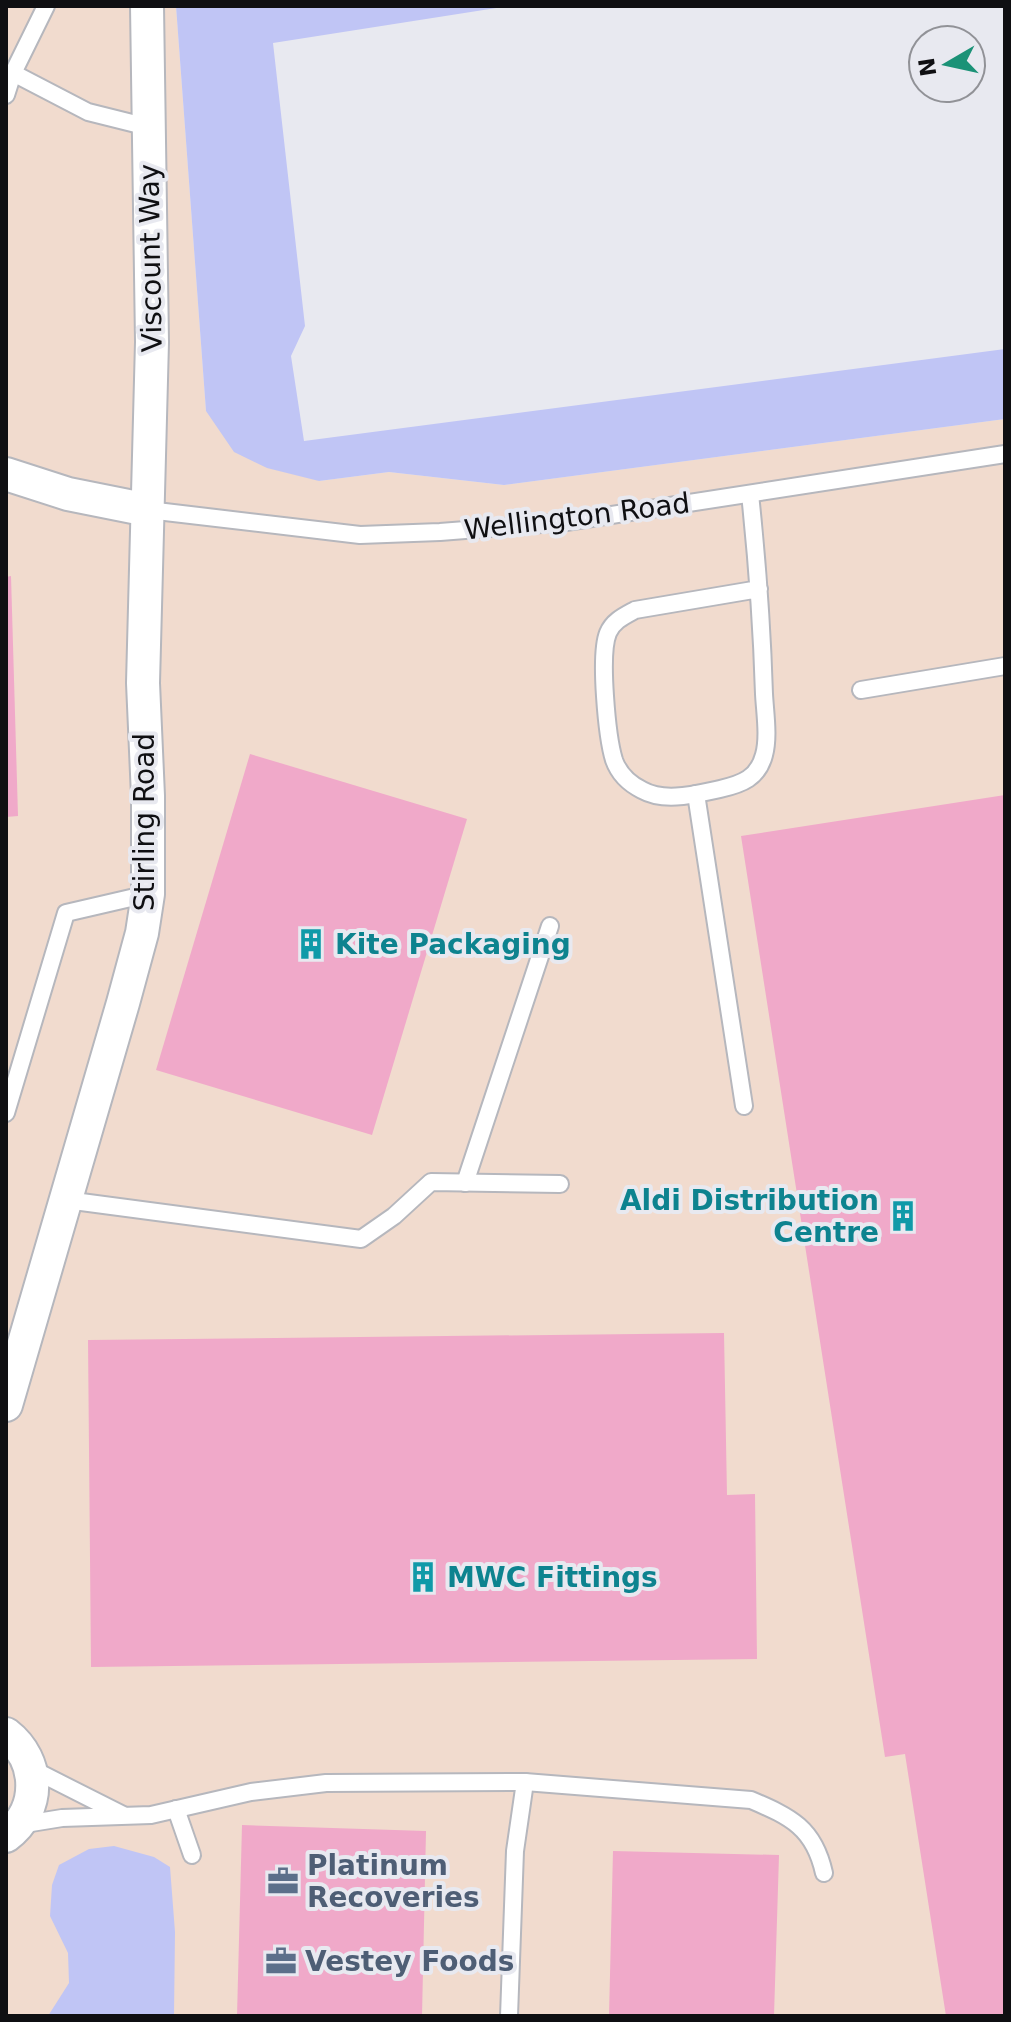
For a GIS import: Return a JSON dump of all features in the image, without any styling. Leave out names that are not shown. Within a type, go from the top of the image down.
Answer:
[{"type":"street","name":"Viscount Way","points":[[147,6],[152,342],[148,510]]},
{"type":"street","points":[[6,474],[68,494],[148,510]]},
{"type":"street","name":"Stirling Road","points":[[6,1405],[142,933],[148,894],[143,683],[148,510]]},
{"type":"street","points":[[7,1734],[22,1750],[30,1768],[32,1797],[25,1816],[12,1831]]},
{"type":"lane","points":[[6,95],[13,73],[46,6]]},
{"type":"lane","points":[[13,73],[88,112],[148,127]]},
{"type":"lane","name":"Wellington Road","points":[[148,510],[312,531],[360,535],[403,534],[566,522],[1005,454]]},
{"type":"lane","points":[[750,494],[759,589],[766,751],[759,771],[739,785],[696,794],[666,797],[645,792],[625,779],[614,760],[603,676],[609,630],[619,618],[635,610],[759,589]]},
{"type":"lane","points":[[861,690],[1005,666]]},
{"type":"lane","points":[[696,794],[744,1106]]},
{"type":"lane","points":[[6,1113],[66,913],[148,894]]},
{"type":"lane","points":[[465,1183],[550,926]]},
{"type":"lane","points":[[66,1200],[361,1239],[394,1216],[431,1182],[560,1184]]},
{"type":"lane","points":[[30,1768],[125,1816]]},
{"type":"lane","points":[[12,1831],[62,1818],[136,1817],[251,1792],[326,1783],[525,1782],[751,1800],[785,1814],[806,1832],[819,1853],[824,1873]]},
{"type":"lane","points":[[509,2016],[515,1851],[525,1782]]},
{"type":"lane","points":[[176,1809],[192,1855]]},
{"type":"shaded area","points":[[6,6],[176,6],[206,411],[319,481],[389,472],[504,485],[1005,419],[1005,2016],[6,2016]]},
{"type":"shaded area","points":[[176,6],[509,6],[273,43],[305,326],[291,356],[304,441],[1005,349],[1005,419],[504,485],[389,472],[319,481],[267,468],[234,452],[206,411]]},
{"type":"shaded area","points":[[114,1846],[154,1857],[170,1867],[175,1932],[174,2016],[48,2016],[69,1983],[68,1953],[50,1916],[52,1885],[59,1865],[89,1849]]},
{"type":"building","points":[[11,576],[18,816],[6,817],[6,577]]},
{"type":"building","name":"Kite Packaging","points":[[250,754],[467,819],[372,1135],[156,1070]]},
{"type":"building","name":"Aldi Distribution Centre","points":[[1005,795],[1005,2016],[946,2016],[905,1754],[885,1757],[741,836]]},
{"type":"building","name":"MWC Fittings","points":[[724,1333],[727,1495],[755,1494],[757,1659],[91,1667],[88,1340]]},
{"type":"building","points":[[242,1825],[426,1831],[422,2016],[237,2016]]},
{"type":"building","points":[[613,1851],[779,1855],[774,2016],[609,2016]]},
{"type":"place","name":"Kite Packaging","points":[[311,944]]},
{"type":"place","name":"Aldi Distribution Centre","points":[[903,1216]]},
{"type":"place","name":"MWC Fittings","points":[[423,1577]]},
{"type":"place","name":"Platinum Recoveries","points":[[283,1881]]},
{"type":"place","name":"Vestey Foods","points":[[281,1961]]}]
